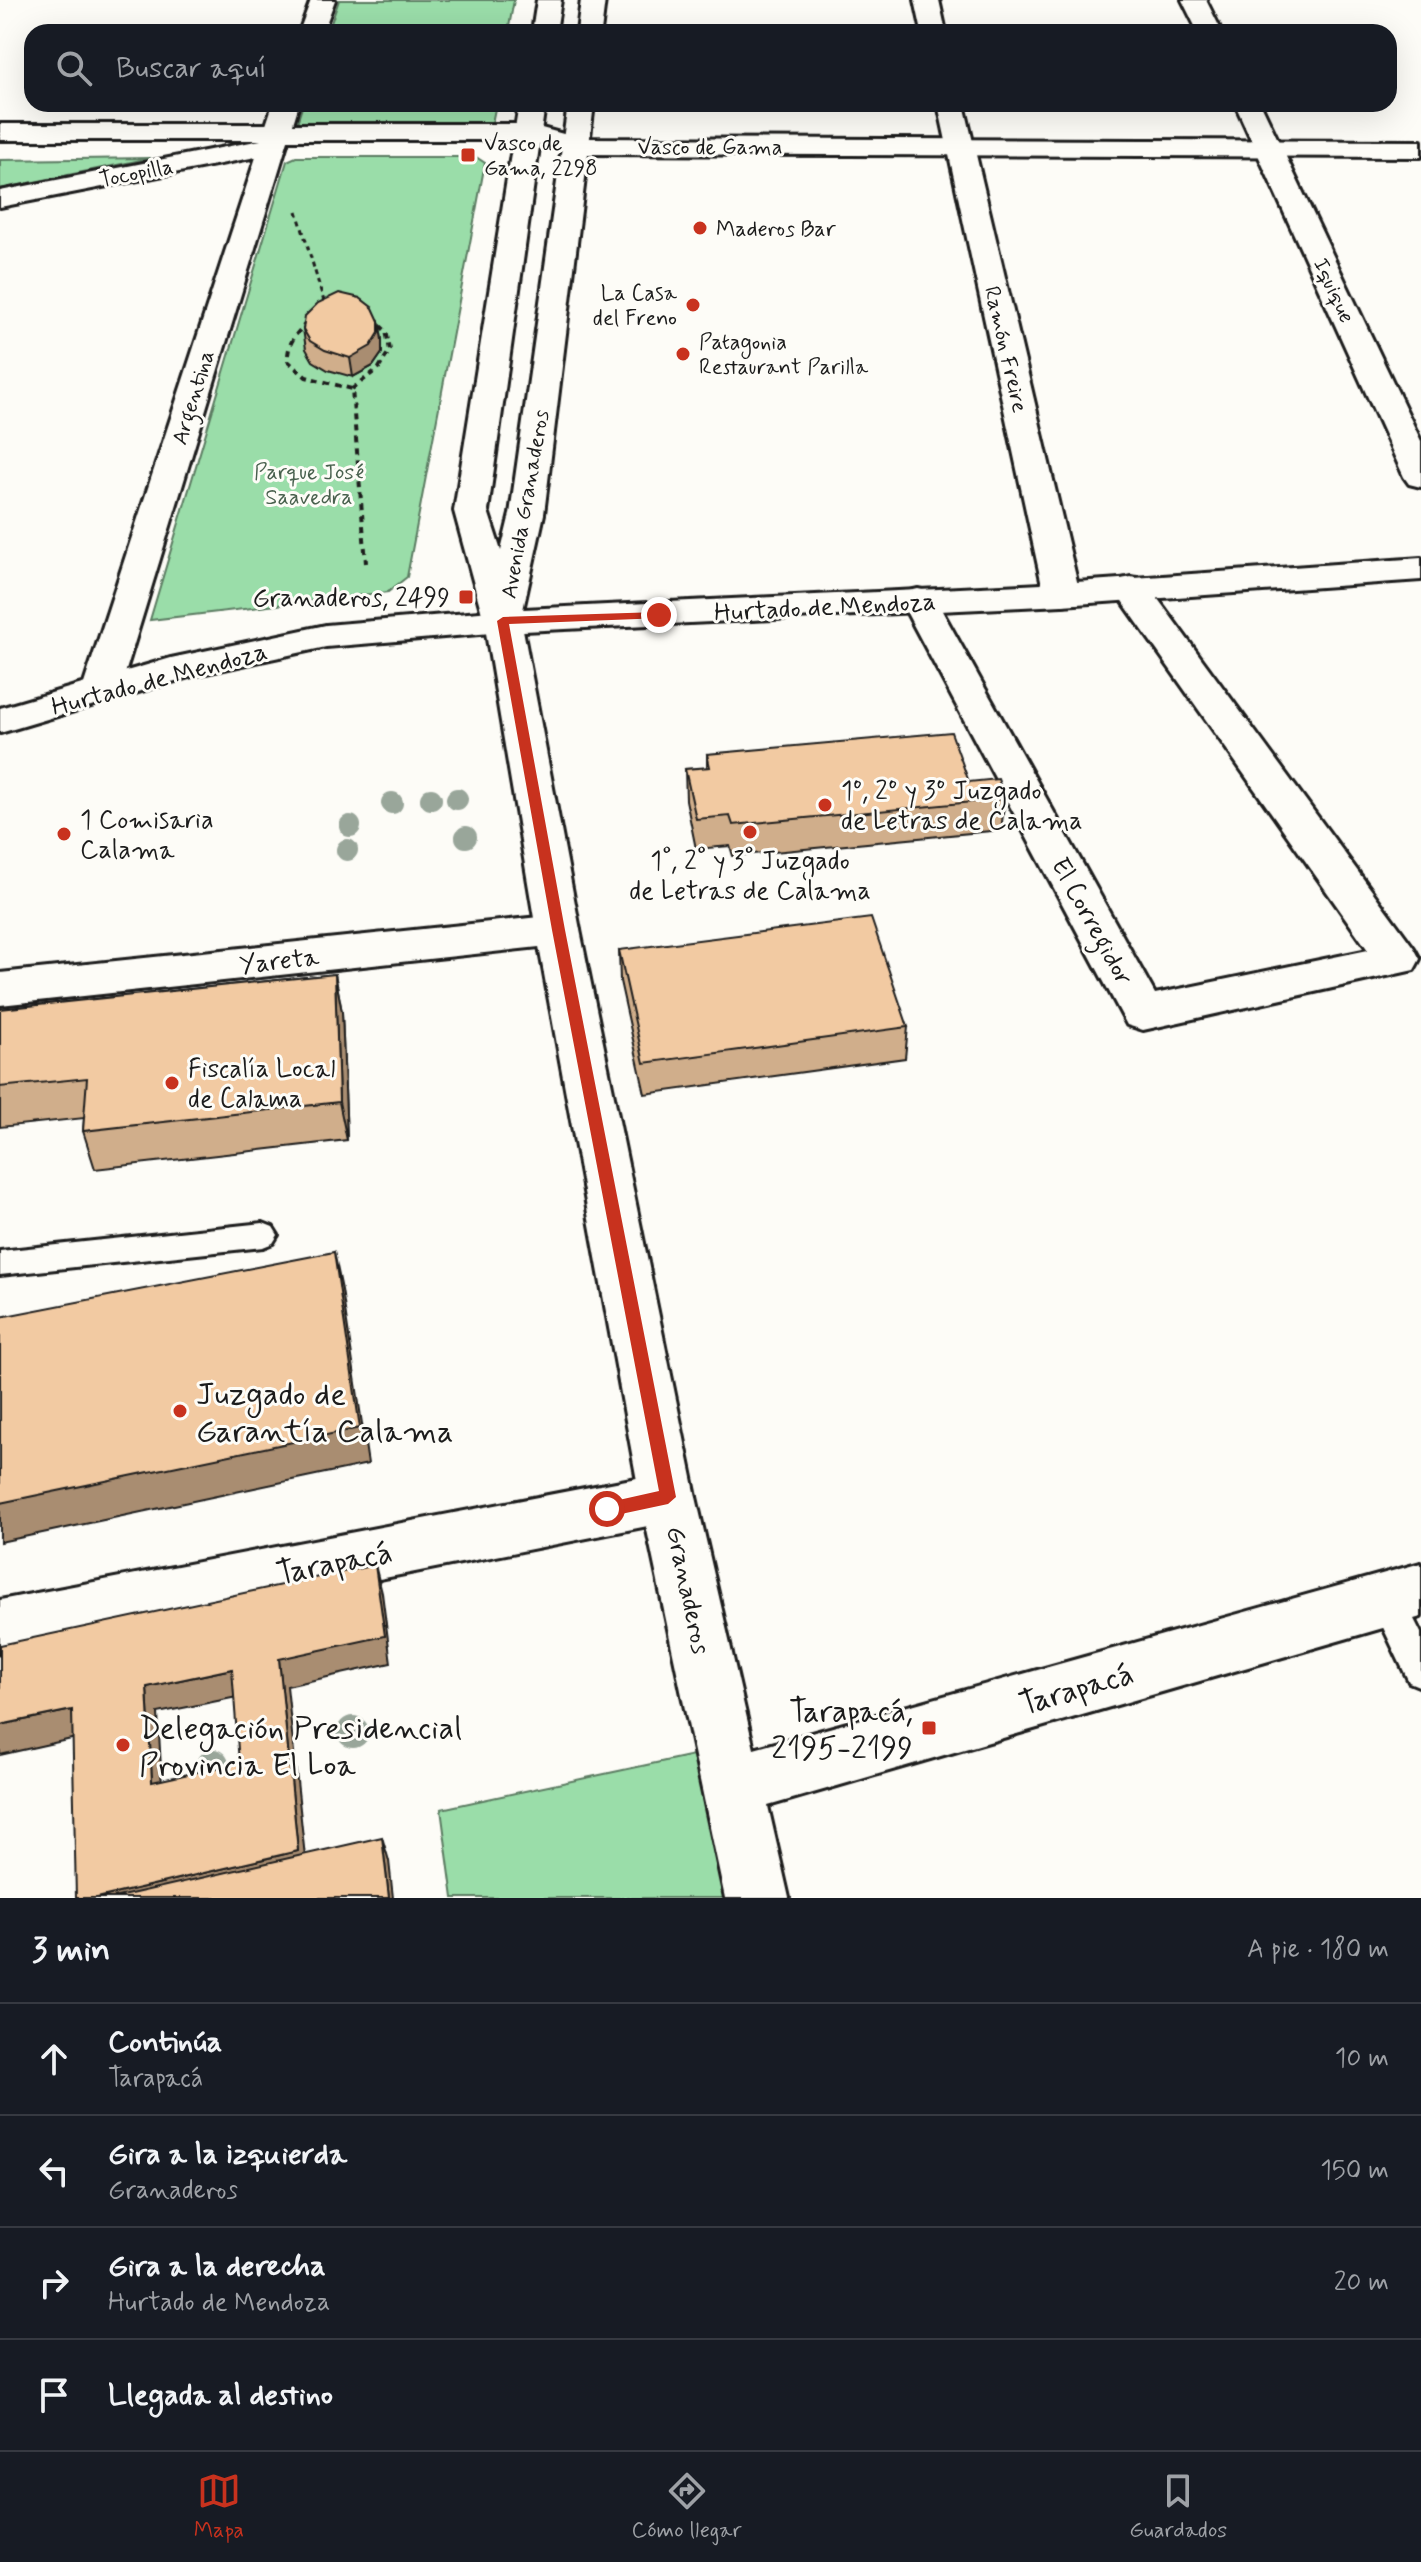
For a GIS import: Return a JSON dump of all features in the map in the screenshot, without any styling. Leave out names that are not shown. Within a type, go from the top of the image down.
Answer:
[{"type":"street","points":[[314,24],[323,0]]},
{"type":"street","points":[[545,24],[549,0]]},
{"type":"street","points":[[590,24],[593,0]]},
{"type":"street","points":[[927,0],[932,24]]},
{"type":"street","points":[[1194,0],[1206,24]]},
{"type":"street","name":"Avenida Granaderos","points":[[503,621],[527,514],[580,112]]},
{"type":"street","name":"Ramón Freire","points":[[953,112],[1062,594]]},
{"type":"street","name":"Iquique","points":[[1252,112],[1421,477]]},
{"type":"street","name":"Vasco de Gama","points":[[0,132],[278,127],[527,128],[577,146],[1421,149]]},
{"type":"street","name":"Vasco de Gama","points":[[0,150],[278,127]]},
{"type":"street","name":"Tocopilla","points":[[0,199],[278,127]]},
{"type":"street","name":"Argentina","points":[[101,690],[278,127]]},
{"type":"street","name":"Avenida Granaderos","points":[[503,621],[471,511],[527,128]]},
{"type":"street","name":"Hurtado de Mendoza","points":[[0,721],[184,666],[326,636],[503,621],[1062,594],[1421,569]]},
{"type":"street","name":"El Corregidor","points":[[918,600],[1143,1013],[1410,956],[1131,588]]},
{"type":"street","name":"Granaderos","points":[[503,621],[558,930],[668,1497],[757,1898]]},
{"type":"street","name":"Yareta","points":[[0,989],[558,930]]},
{"type":"street","name":"Tarapacá","points":[[0,1627],[668,1497]]},
{"type":"street","name":"Tarapacá","points":[[731,1786],[1404,1595]]},
{"type":"lane","points":[[0,1263],[263,1235]]},
{"type":"lane","points":[[1404,1595],[1421,1670]]},
{"type":"path","points":[[297,209],[325,307]]},
{"type":"path","points":[[338,307],[325,307],[290,336],[285,350],[289,364],[308,378],[331,386],[352,389],[379,370],[389,354],[390,341],[383,326],[367,315]]},
{"type":"path","points":[[352,389],[366,563]]},
{"type":"green space","points":[[339,0],[514,0],[510,24],[331,24]]},
{"type":"green space","points":[[300,112],[494,112],[492,123],[297,123]]},
{"type":"green space","name":"Parque José Saavedra","points":[[296,157],[476,157],[485,163],[407,577],[388,592],[150,620],[287,161]]},
{"type":"green space","points":[[151,158],[0,189],[0,160]]},
{"type":"green space","points":[[698,1754],[729,1898],[453,1898],[441,1809]]},
{"type":"building","points":[[339,293],[360,298],[373,308],[379,321],[379,333],[371,346],[350,358],[325,350],[310,341],[303,329],[305,316],[318,303]]},
{"type":"building","points":[[951,732],[969,782],[998,779],[1005,799],[733,825],[730,816],[696,819],[685,769],[710,767],[707,754]]},
{"type":"building","points":[[871,918],[908,1027],[644,1063],[619,950]]},
{"type":"building","name":"Fiscalía Local de Calama","points":[[335,974],[339,1102],[83,1131],[87,1078],[0,1087],[0,1009]]},
{"type":"building","name":"Juzgado de Garantía Calama","points":[[334,1252],[360,1428],[0,1503],[0,1317]]},
{"type":"building","name":"Delegación Presidencial Provincia El Loa","points":[[375,1565],[385,1636],[279,1659],[298,1851],[97,1898],[76,1898],[72,1710],[0,1725],[0,1645]],"holes":[[[232,1669],[239,1763],[152,1782],[147,1687]]]},
{"type":"building","points":[[382,1837],[389,1898],[113,1898]]},
{"type":"place","name":"Vasco de Gama, 2298","points":[[468,155]]},
{"type":"place","name":"Maderos Bar","points":[[700,228]]},
{"type":"place","name":"La Casa del Freno","points":[[693,305]]},
{"type":"place","name":"Patagonia Restaurant Parilla","points":[[683,354]]},
{"type":"place","name":"Granaderos, 2499","points":[[466,597]]},
{"type":"place","name":"1º, 2º y 3º Juzgado de Letras de Calama","points":[[825,805]]},
{"type":"place","name":"1°, 2° y 3° Juzgado de Letras de Calama","points":[[750,832]]},
{"type":"place","name":"1 Comisaria Calama","points":[[64,834]]},
{"type":"place","name":"Fiscalía Local de Calama","points":[[172,1083]]},
{"type":"place","name":"Juzgado de Garantía Calama","points":[[180,1411]]},
{"type":"place","name":"Tarapacá, 2195-2199","points":[[929,1728]]},
{"type":"place","name":"Delegación Presidencial Provincia El Loa","points":[[123,1745]]},
{"type":"route","points":[[607,1509],[668,1497],[558,930],[503,621],[659,615]]}]
